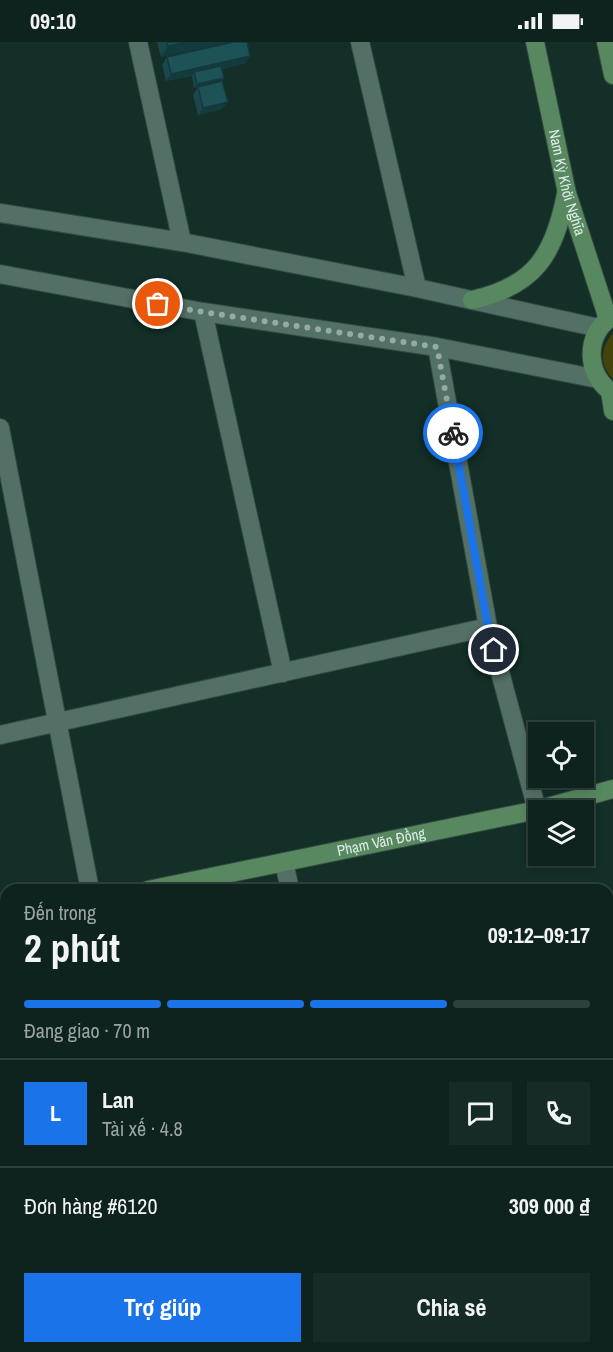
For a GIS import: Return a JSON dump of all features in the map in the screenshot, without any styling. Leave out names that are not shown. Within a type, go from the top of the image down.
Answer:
[{"type":"street","points":[[138,42],[182,242]]},
{"type":"street","points":[[360,42],[417,288]]},
{"type":"street","name":"Nam Kỳ Khởi Nghĩa","points":[[535,42],[567,193],[607,321]]},
{"type":"street","points":[[606,42],[613,75]]},
{"type":"street","points":[[472,300],[490,296],[511,287],[529,275],[541,262],[557,233],[567,193]]},
{"type":"street","points":[[0,213],[182,242],[472,300],[607,321],[593,340],[591,354],[593,367],[607,388],[613,411]]},
{"type":"street","points":[[0,274],[203,312],[437,347],[607,388]]},
{"type":"street","points":[[203,312],[283,673]]},
{"type":"street","points":[[437,347],[488,627],[534,800]]},
{"type":"street","points":[[0,428],[89,884]]},
{"type":"street","points":[[0,735],[488,627]]},
{"type":"street","name":"Phạm Văn Đồng","points":[[573,800],[613,789]]},
{"type":"street","name":"Phạm Văn Đồng","points":[[189,884],[528,812]]},
{"type":"street","points":[[284,862],[289,884]]},
{"type":"shaded area","points":[[613,333],[613,379],[605,368],[603,356]]},
{"type":"building","points":[[167,42],[188,42],[168,46]]},
{"type":"building","points":[[234,42],[247,42],[250,56],[171,74],[167,57]]},
{"type":"building","points":[[221,66],[224,78],[197,84],[194,72]]},
{"type":"building","points":[[222,81],[228,102],[203,108],[198,87]]},
{"type":"way so far","points":[[158,304],[437,347],[453,433]]},
{"type":"route","points":[[453,433],[494,650]]}]
